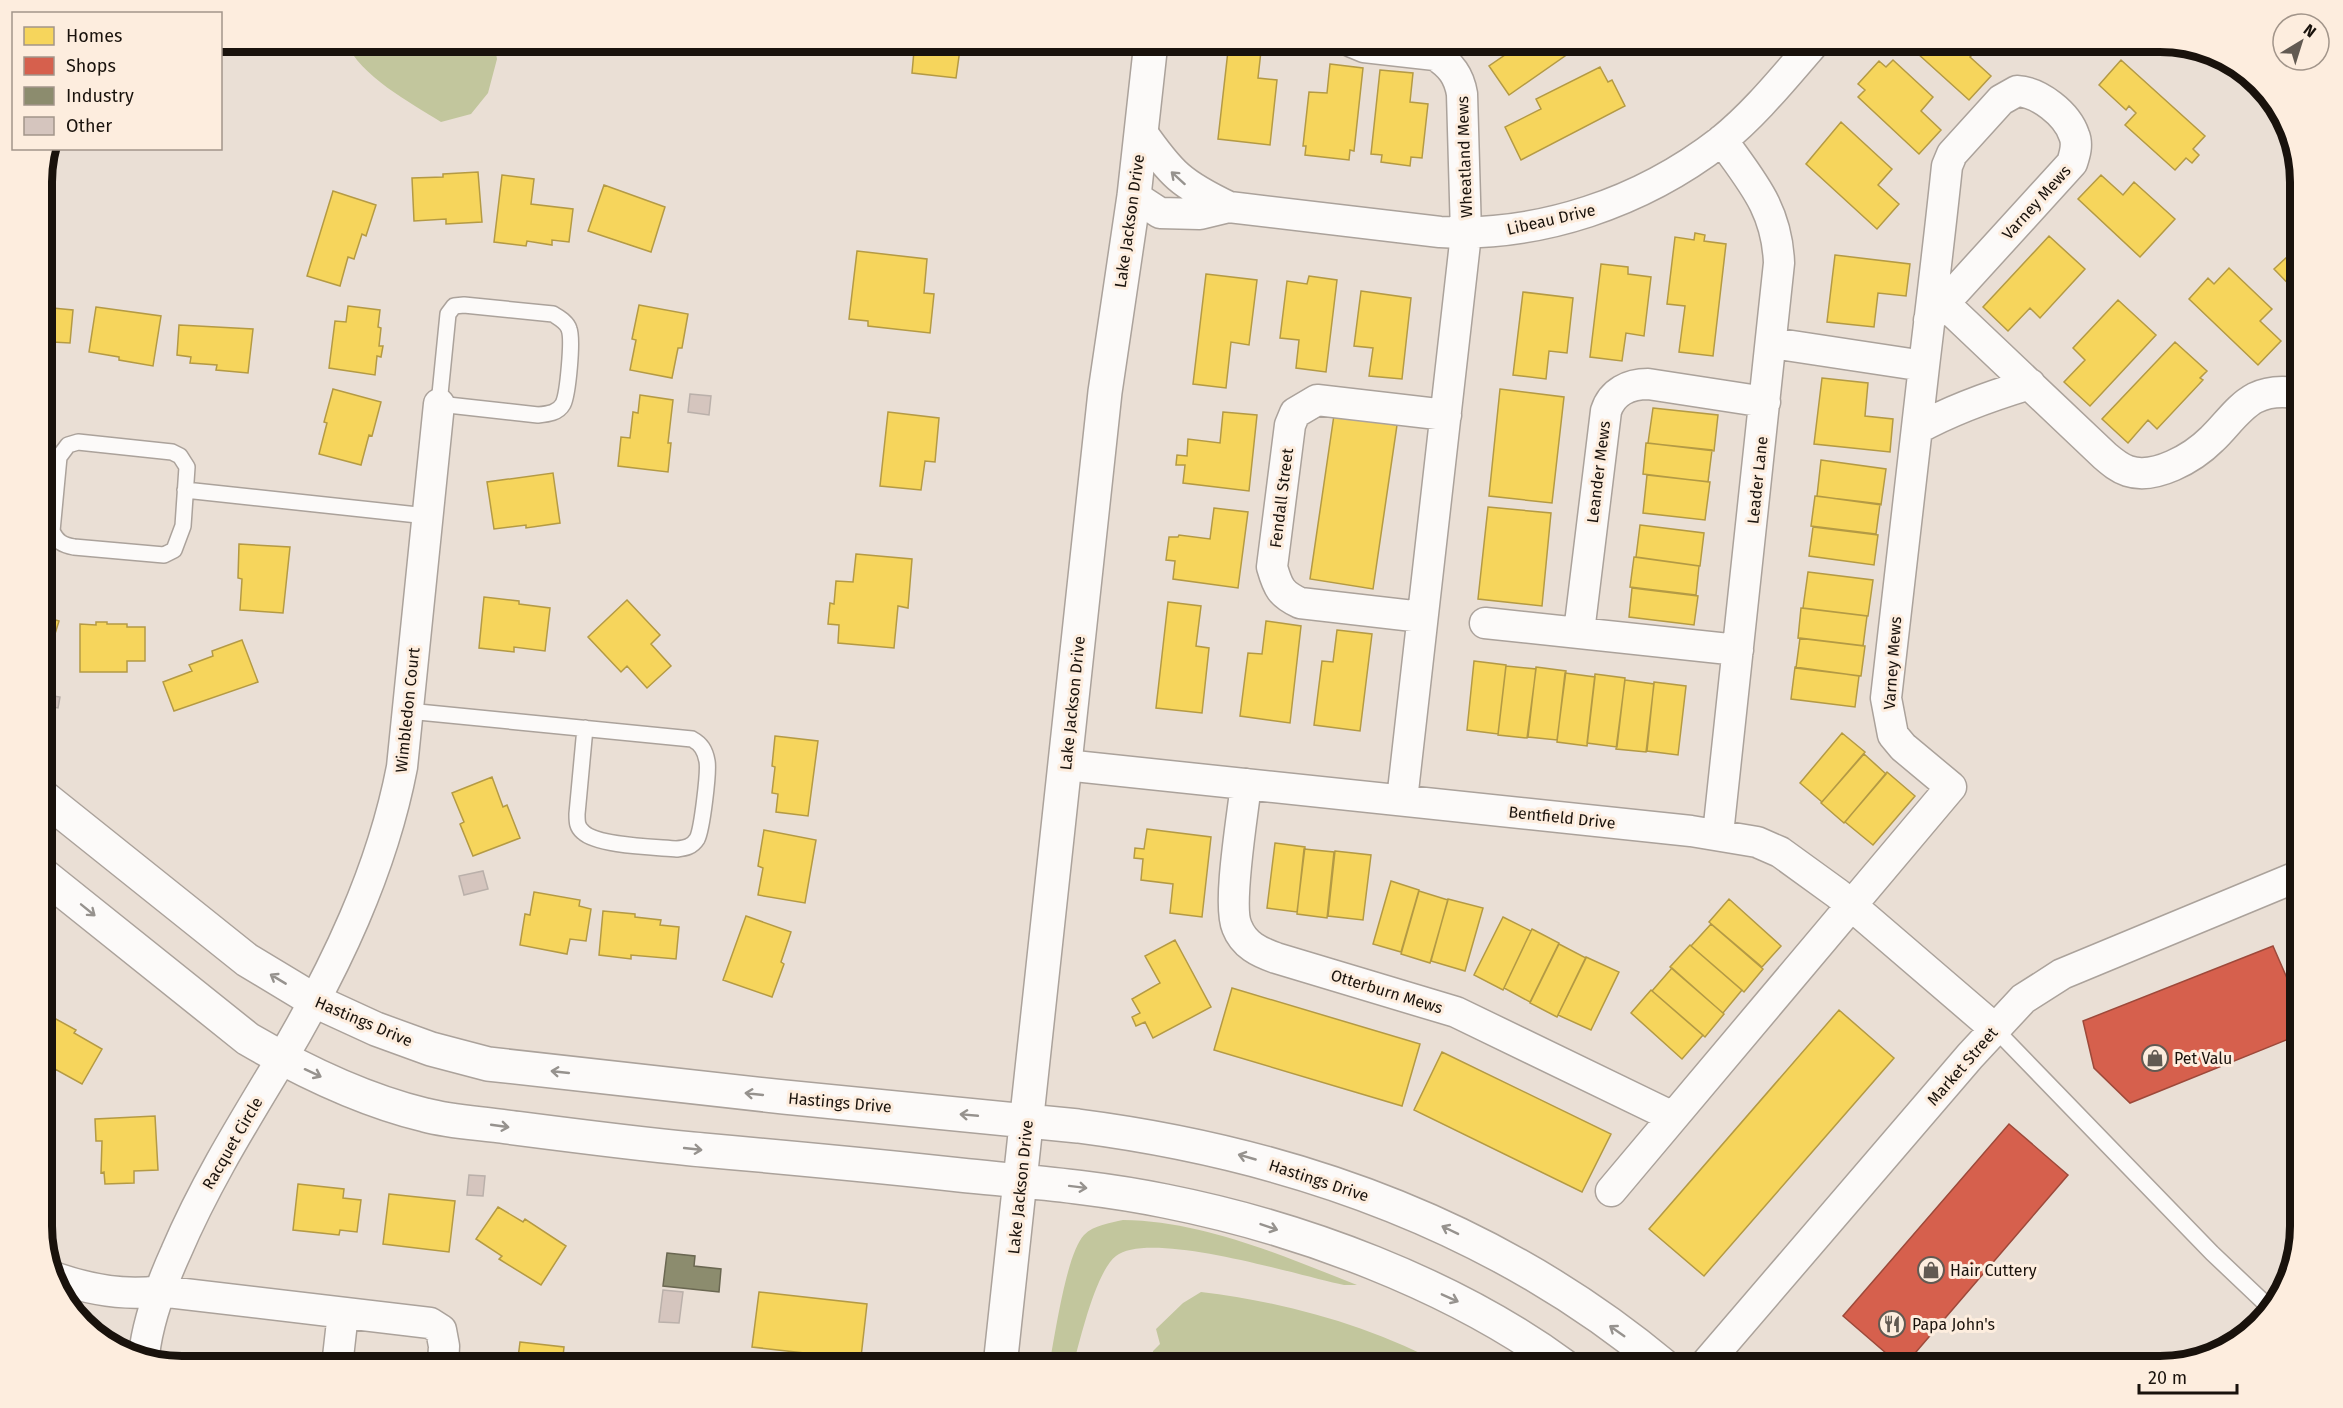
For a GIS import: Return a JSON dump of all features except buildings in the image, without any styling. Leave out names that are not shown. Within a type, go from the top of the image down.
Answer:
[{"type":"street","name":"Wheatland Mews","points":[[1432,52],[1452,68],[1458,76],[1462,94],[1466,234]]},
{"type":"street","name":"Libeau Drive","points":[[1141,131],[1164,164],[1181,181],[1197,192],[1229,207],[1466,234],[1530,227],[1566,219],[1608,205],[1665,179],[1722,140],[1767,96],[1806,52]]},
{"type":"street","name":"Lake Jackson Drive","points":[[1001,1356],[1105,393],[1134,196],[1150,53]]},
{"type":"street","name":"Varney Mews","points":[[1850,904],[1951,787],[1903,747],[1893,735],[1886,698],[1924,366],[1936,306],[1948,160],[2001,99],[2017,91],[2035,94],[2062,117],[2074,135],[2076,146],[2072,163],[1936,306]]},
{"type":"street","name":"Leader Lane","points":[[1718,834],[1779,263],[1778,239],[1764,202],[1722,140]]},
{"type":"street","name":"Libeau Drive","points":[[1134,196],[1160,213],[1200,214],[1229,207]]},
{"type":"street","points":[[1402,800],[1466,234]]},
{"type":"street","points":[[1936,306],[2030,384],[2115,464],[2134,473],[2153,472],[2185,458],[2210,442],[2243,407],[2260,396],[2280,392],[2290,393]]},
{"type":"street","points":[[1772,343],[1924,366]]},
{"type":"street","name":"Leander Mews","points":[[1578,632],[1606,411],[1614,397],[1631,386],[1648,384],[1765,402]]},
{"type":"street","points":[[1917,429],[1948,412],[1989,396],[2030,384]]},
{"type":"street","name":"Fendall Street","points":[[1422,617],[1300,603],[1286,596],[1277,584],[1272,567],[1290,425],[1295,413],[1317,400],[1446,415]]},
{"type":"street","name":"Wimbledon Court","points":[[315,1001],[382,852],[394,809],[402,766],[439,404]]},
{"type":"street","points":[[1485,623],[1738,650]]},
{"type":"street","name":"Bentfield Drive","points":[[1065,765],[1718,834],[1757,842],[1780,852],[1850,904],[1994,1028]]},
{"type":"street","name":"Otterburn Mews","points":[[1246,784],[1234,896],[1234,918],[1242,937],[1250,945],[1276,958],[1456,1012],[1672,1117]]},
{"type":"street","name":"Hastings Drive","points":[[53,805],[247,960],[315,1001],[376,1029],[431,1049],[488,1064],[784,1097],[1027,1120],[1125,1132],[1228,1153],[1334,1182],[1421,1216],[1489,1249],[1572,1299],[1650,1356]]},
{"type":"street","name":"Market Street","points":[[1713,1356],[1994,1028],[2023,999],[2062,974],[2290,880]]},
{"type":"street","points":[[53,883],[245,1037],[282,1058],[355,1092],[426,1116],[602,1140],[1020,1180],[1167,1201],[1253,1222],[1347,1254],[1460,1302],[1551,1356]]},
{"type":"street","points":[[1611,1191],[1850,904]]},
{"type":"street","name":"Racquet Circle","points":[[145,1350],[146,1335],[159,1291],[216,1169],[315,1001]]},
{"type":"street","points":[[65,1280],[123,1293],[141,1294],[159,1291],[430,1323],[441,1330],[444,1356]]},
{"type":"street","points":[[338,1356],[344,1313]]},
{"type":"lane","points":[[464,305],[553,314],[562,319],[570,330],[565,393],[563,403],[558,410],[538,415],[439,404],[448,314],[454,306],[464,305]]},
{"type":"lane","points":[[53,520],[59,457],[68,445],[78,442],[172,452],[180,456],[187,467],[183,526],[174,550],[164,555],[74,548],[63,545],[53,533]]},
{"type":"lane","points":[[185,490],[427,516]]},
{"type":"lane","points":[[408,711],[585,728],[692,739],[703,748],[708,763],[701,829],[697,840],[689,847],[677,849],[598,841],[582,832],[578,825],[577,814],[585,728]]},
{"type":"lane","points":[[1994,1028],[2212,1253],[2265,1303]]},
{"type":"green space","points":[[496,53],[497,59],[488,93],[471,114],[441,122],[388,88],[374,77],[353,54]]},
{"type":"green space","points":[[1123,1220],[1153,1222],[1213,1233],[1272,1252],[1357,1285],[1344,1285],[1191,1251],[1160,1248],[1134,1249],[1116,1256],[1102,1276],[1084,1324],[1076,1356],[1051,1356],[1072,1259],[1084,1235],[1102,1225]]},
{"type":"green space","points":[[1201,1292],[1296,1309],[1358,1328],[1425,1356],[1152,1356],[1153,1351],[1160,1344],[1156,1329],[1183,1303]]},
{"type":"place","name":"Pet Valu","points":[[2155,1058]]},
{"type":"place","name":"Hair Cuttery","points":[[1931,1270]]},
{"type":"place","name":"Papa John's","points":[[1892,1324]]}]
